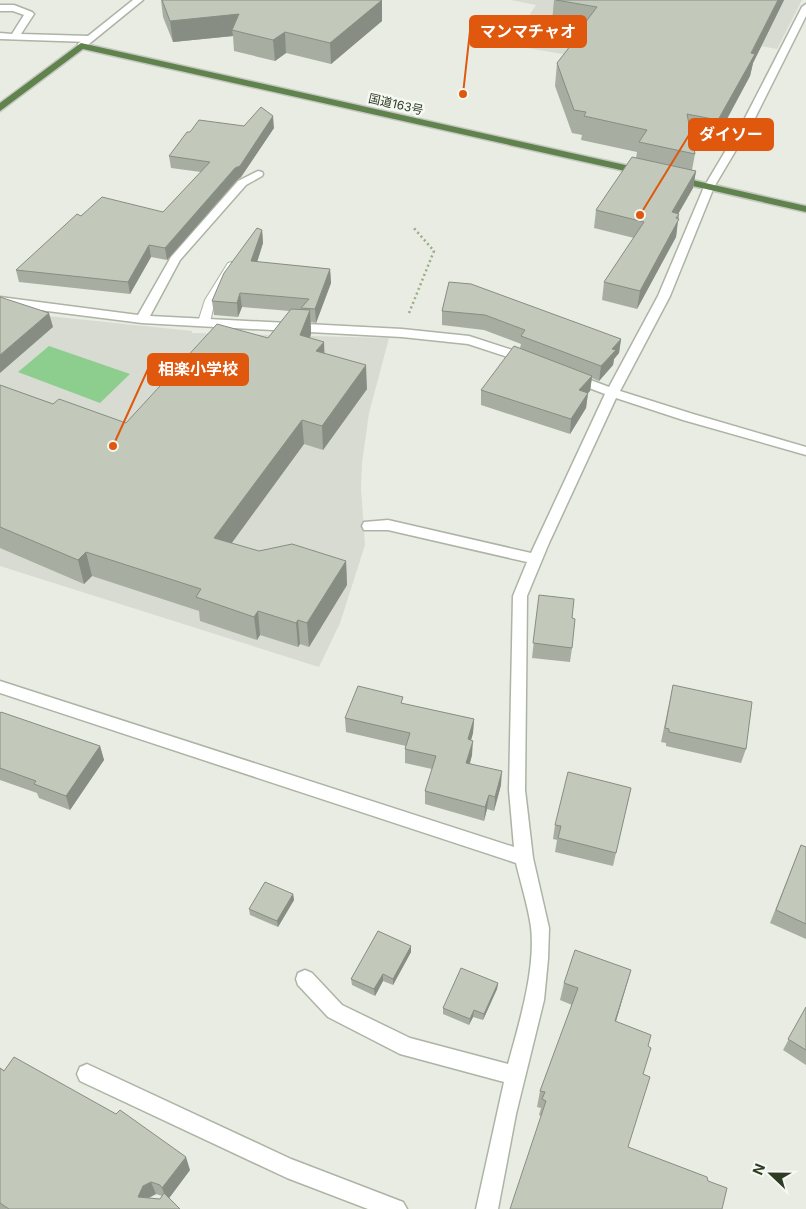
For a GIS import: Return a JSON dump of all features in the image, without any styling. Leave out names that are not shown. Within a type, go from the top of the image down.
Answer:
[{"type":"highway","points":[[0,108],[85,42]]},
{"type":"highway","name":"国道163号","points":[[85,42],[806,209]]},
{"type":"street","points":[[0,36],[85,42],[139,0]]},
{"type":"street","points":[[487,1209],[534,1000],[539,958],[540,928],[524,858],[517,790],[520,596],[612,393],[664,296],[709,187],[750,118],[806,7]]},
{"type":"street","points":[[0,8],[14,8],[29,14],[15,37]]},
{"type":"street","points":[[142,319],[175,259],[242,183],[258,174]]},
{"type":"street","points":[[0,301],[142,319],[402,332],[469,340],[536,362]]},
{"type":"street","points":[[561,372],[612,393],[691,419],[806,451]]},
{"type":"street","points":[[369,526],[388,525],[536,559]]},
{"type":"street","points":[[0,687],[524,858]]},
{"type":"street","points":[[305,979],[335,1011],[407,1046],[516,1076]]},
{"type":"street","points":[[87,1074],[287,1168],[396,1209]]},
{"type":"lane","points":[[204,322],[210,300],[220,281],[238,258]]},
{"type":"path","points":[[402,332],[434,251],[413,227]]},
{"type":"shaded area","points":[[511,0],[802,0],[777,49],[643,25],[621,64],[510,45],[536,5]]},
{"type":"shaded area","points":[[547,26],[619,39],[608,56],[534,42]]},
{"type":"shaded area","points":[[0,311],[192,331],[192,333],[389,338],[369,413],[362,463],[361,489],[365,545],[340,623],[319,667],[0,566]]},
{"type":"shaded area","points":[[49,346],[130,374],[100,403],[18,372]]},
{"type":"building","points":[[162,0],[382,0],[330,43],[285,32],[273,40],[232,30],[239,14],[170,21]]},
{"type":"building","points":[[556,0],[778,0],[751,53],[755,54],[718,120],[687,114],[695,154],[639,142],[647,130],[584,116],[586,112],[574,110],[557,63],[597,7]]},
{"type":"building","points":[[261,107],[273,116],[240,166],[235,168],[165,248],[149,245],[128,282],[16,270],[77,214],[81,216],[102,197],[163,212],[210,162],[169,156],[187,132],[190,132],[199,120],[244,126]]},
{"type":"building","points":[[632,157],[696,171],[672,212],[679,214],[676,218],[679,219],[640,291],[604,282],[644,222],[596,210]]},
{"type":"building","points":[[257,228],[262,230],[251,261],[330,269],[315,309],[301,308],[309,299],[240,293],[237,303],[212,301],[224,273]]},
{"type":"building","points":[[449,282],[471,284],[621,339],[612,349],[616,350],[601,366],[521,336],[525,330],[485,315],[442,311]]},
{"type":"building","points":[[0,297],[49,313],[0,355]]},
{"type":"building","points":[[291,309],[310,310],[300,335],[324,342],[316,351],[366,365],[322,426],[302,420],[214,538],[259,551],[292,544],[346,561],[307,623],[298,620],[296,623],[258,611],[254,617],[196,597],[201,589],[86,552],[78,560],[0,527],[0,385],[53,404],[59,399],[126,423],[217,324],[268,338]]},
{"type":"building","points":[[514,346],[592,376],[579,390],[588,393],[571,419],[481,390]]},
{"type":"building","points":[[539,595],[574,599],[572,618],[575,619],[572,648],[533,643]]},
{"type":"building","points":[[673,685],[752,702],[746,749],[669,732],[669,729],[665,728]]},
{"type":"building","points":[[358,686],[403,697],[401,703],[474,719],[468,739],[473,741],[466,763],[502,771],[495,797],[489,795],[485,807],[425,791],[436,756],[405,749],[410,733],[345,718]]},
{"type":"building","points":[[1,712],[100,746],[66,796],[34,784],[36,781],[0,768]]},
{"type":"building","points":[[568,772],[631,788],[616,853],[558,838],[561,826],[555,825]]},
{"type":"building","points":[[801,845],[806,847],[806,924],[776,910]]},
{"type":"building","points":[[265,882],[293,894],[277,921],[249,909]]},
{"type":"building","points":[[378,931],[411,946],[393,979],[383,974],[374,989],[351,979]]},
{"type":"building","points":[[575,950],[631,970],[615,1021],[651,1035],[648,1046],[651,1048],[643,1074],[650,1077],[628,1147],[707,1177],[708,1181],[727,1188],[722,1209],[510,1209],[546,1101],[542,1099],[545,1092],[540,1091],[578,988],[564,983]]},
{"type":"building","points":[[461,968],[498,983],[484,1014],[474,1010],[470,1019],[443,1008]]},
{"type":"building","points":[[806,1007],[806,1050],[788,1039]]},
{"type":"building","points":[[14,1057],[116,1114],[120,1110],[186,1157],[162,1188],[160,1185],[151,1182],[143,1186],[138,1197],[160,1199],[164,1193],[180,1209],[9,1209],[0,1203],[0,1068],[4,1071]]},
{"type":"place","name":"マンマチャオ","points":[[463,94]]},
{"type":"place","name":"ダイソー","points":[[640,215]]},
{"type":"place","name":"相楽小学校","points":[[113,446]]}]
